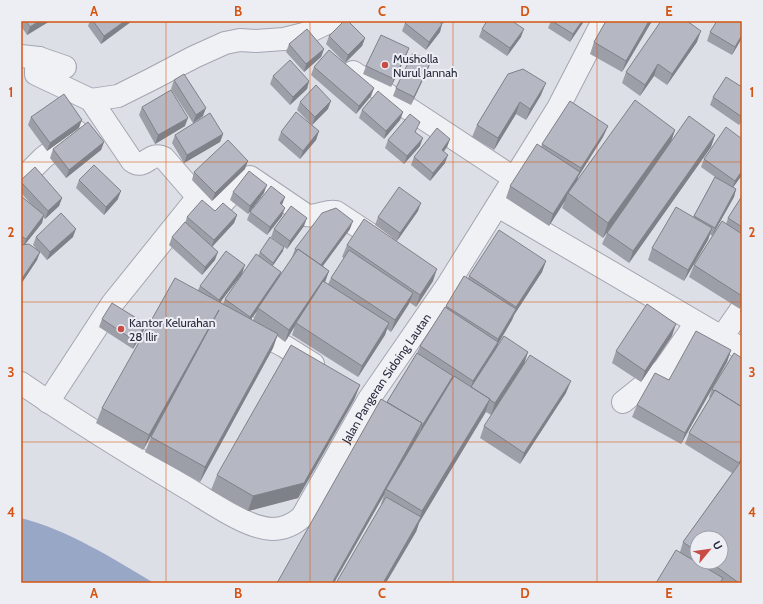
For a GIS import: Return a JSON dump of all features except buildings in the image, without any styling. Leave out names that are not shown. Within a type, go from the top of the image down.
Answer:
[{"type":"street","points":[[91,100],[118,96],[194,57],[225,43],[240,40],[256,41],[284,39],[304,34],[331,21]]},
{"type":"street","name":"Jalan Pangeran Sidoing Lautan","points":[[21,383],[116,446],[243,522],[271,529],[283,528],[295,524],[302,517],[369,399],[447,286],[558,108],[574,77],[595,24]]},
{"type":"street","points":[[65,67],[33,61],[37,75],[91,100],[132,161],[136,164],[141,164],[154,156],[160,155],[210,210],[214,211],[244,178],[250,177],[306,215],[314,216],[332,211],[336,212],[402,256]]},
{"type":"street","points":[[352,72],[514,178]]},
{"type":"street","points":[[21,180],[43,158],[60,144],[79,131],[103,119]]},
{"type":"street","points":[[48,402],[112,304],[198,197]]},
{"type":"street","points":[[498,206],[742,349]]},
{"type":"street","points":[[428,273],[447,286]]},
{"type":"street","points":[[722,337],[742,308]]},
{"type":"street","points":[[231,318],[284,346],[332,376]]},
{"type":"street","points":[[623,402],[664,369],[696,323]]},
{"type":"street","points":[[351,388],[369,399]]},
{"type":"water","points":[[21,518],[73,537],[154,583],[21,583]]},
{"type":"place","name":"Musholla Nurul Jannah","points":[[385,65]]},
{"type":"place","name":"Kantor Kelurahan 28 Ilir","points":[[121,329]]}]
